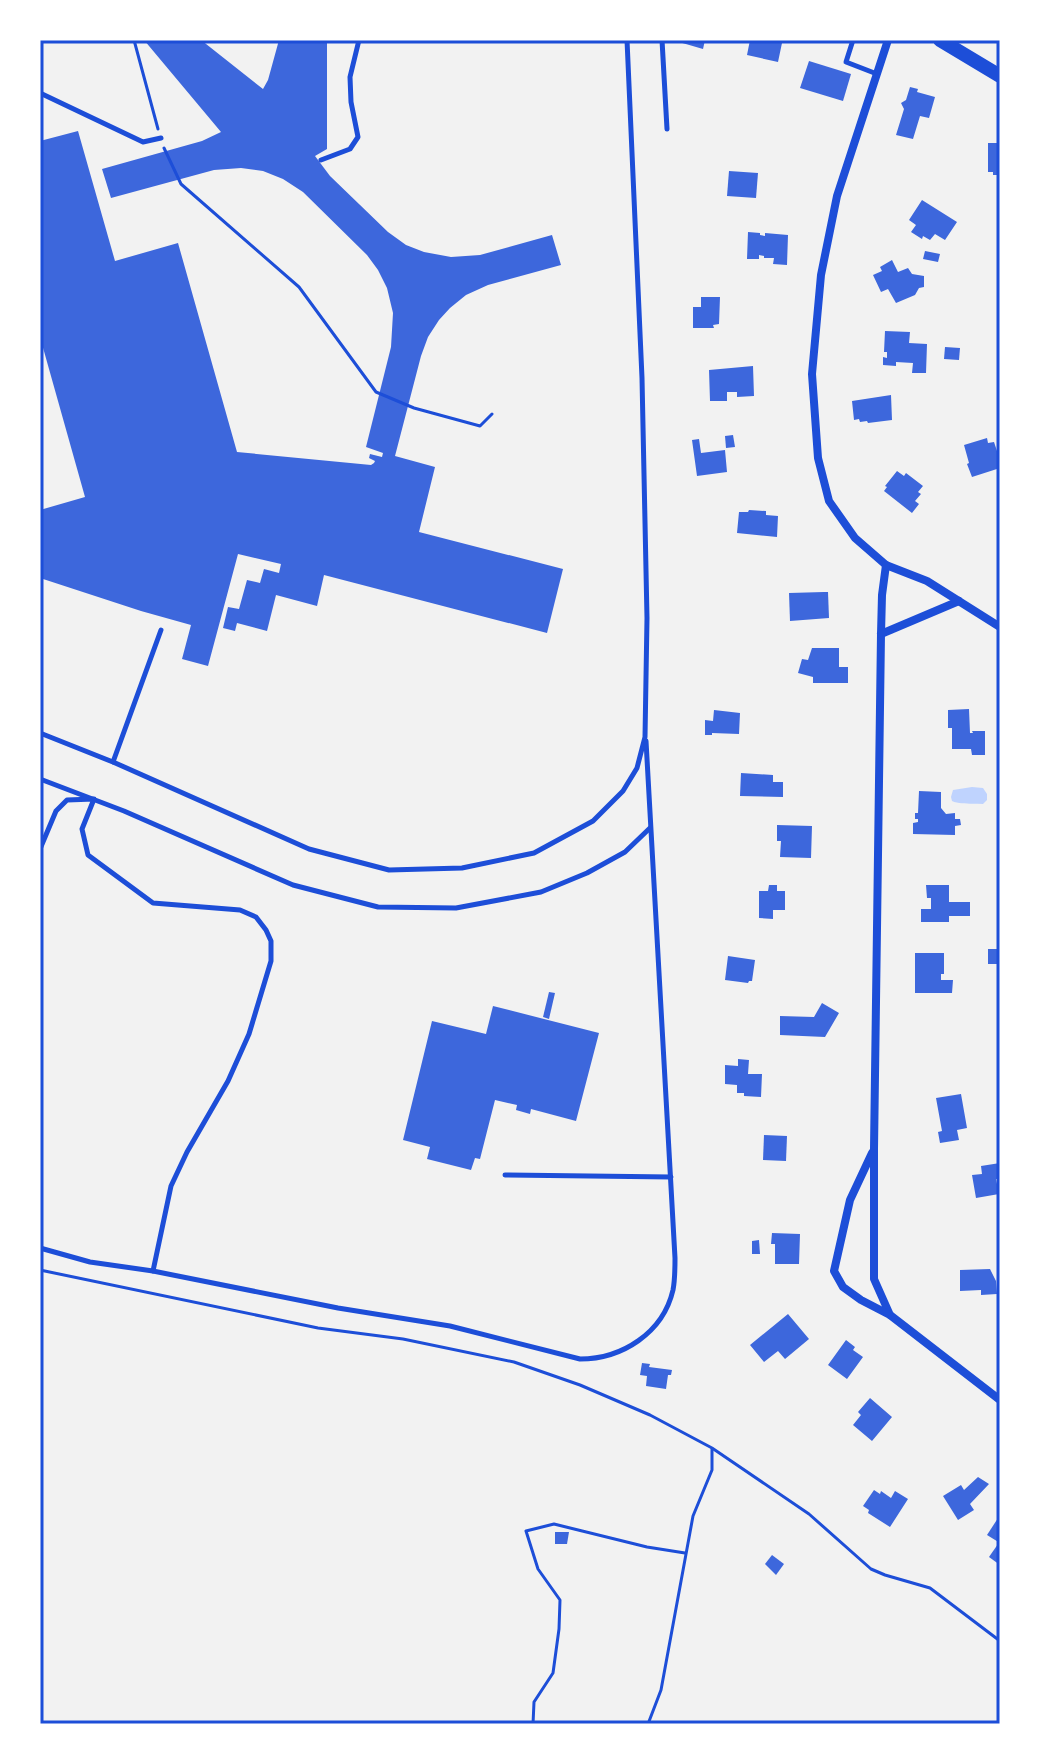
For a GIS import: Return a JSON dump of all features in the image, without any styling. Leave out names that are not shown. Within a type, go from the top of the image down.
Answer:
[{"type":"main road","points":[[940,40],[1000,76]]},
{"type":"street","points":[[888,40],[837,196],[821,275],[812,374],[818,458],[829,501],[855,538],[886,565],[927,581],[1000,627]]},
{"type":"street","points":[[886,565],[881,634],[874,1279],[890,1315]]},
{"type":"street","points":[[881,634],[959,601]]},
{"type":"street","points":[[874,1149],[850,1200],[834,1271],[843,1287],[890,1315],[1000,1400]]},
{"type":"lane","points":[[321,160],[350,149],[358,137],[350,77],[359,40]]},
{"type":"lane","points":[[40,1248],[90,1262],[450,1326],[580,1359],[598,1359],[636,1344],[653,1329],[666,1309],[673,1290],[675,1258],[645,737],[647,618],[642,378],[627,40]]},
{"type":"lane","points":[[662,40],[667,129]]},
{"type":"lane","points":[[853,40],[846,62],[877,74]]},
{"type":"lane","points":[[40,93],[143,142],[161,138]]},
{"type":"lane","points":[[113,762],[161,630]]},
{"type":"lane","points":[[40,733],[309,849],[389,870],[462,868],[534,853],[593,821],[623,791],[637,768],[645,737]]},
{"type":"lane","points":[[40,779],[124,811],[293,885],[378,907],[456,908],[541,892],[587,873],[625,852],[651,827]]},
{"type":"lane","points":[[40,849],[56,811],[67,800],[94,799]]},
{"type":"lane","points":[[94,799],[82,829],[88,855],[153,903],[240,910],[256,917],[271,941],[271,961],[249,1034],[228,1081],[171,1186],[153,1271]]},
{"type":"lane","points":[[505,1175],[671,1177]]},
{"type":"path","points":[[134,40],[161,138],[181,184],[299,287],[376,392],[414,408],[480,426],[492,414]]},
{"type":"path","points":[[40,1270],[318,1328],[403,1339],[514,1362],[580,1385],[650,1415],[712,1448],[809,1514],[871,1569],[930,1588],[1000,1641]]},
{"type":"path","points":[[648,1724],[661,1690],[685,1553],[693,1516],[712,1470],[712,1448]]},
{"type":"path","points":[[533,1724],[534,1702],[553,1673],[560,1600],[538,1569],[526,1531],[554,1524],[685,1553]]},
{"type":"water","points":[[983,788],[987,794],[983,804],[952,801],[953,790]]},
{"type":"building","points":[[144,40],[201,40],[263,89],[279,40],[327,40],[327,149],[315,156],[330,176],[388,232],[406,245],[451,257],[480,255],[552,235],[561,265],[488,285],[466,295],[439,320],[421,356],[395,456],[435,467],[419,532],[563,569],[547,633],[324,575],[317,606],[276,595],[267,631],[237,623],[235,631],[223,628],[228,607],[239,609],[247,580],[260,583],[264,569],[279,573],[281,564],[238,554],[208,666],[182,659],[191,625],[40,578],[40,510],[85,497],[40,337],[40,141],[78,131],[115,261],[178,243],[237,452],[371,465],[375,461],[369,458],[370,454],[382,457],[383,453],[366,447],[391,347],[393,313],[387,288],[367,255],[303,192],[263,171],[241,168],[214,170],[111,198],[102,169],[202,141],[221,132]]},
{"type":"building","points":[[672,40],[705,40],[703,49]]},
{"type":"building","points":[[750,40],[786,40],[786,43],[782,43],[778,62],[747,55]]},
{"type":"building","points":[[809,61],[851,74],[843,101],[800,88]]},
{"type":"building","points":[[910,87],[935,97],[929,118],[920,116],[913,139],[896,135],[904,109],[901,103],[906,100]]},
{"type":"building","points":[[988,143],[1000,143],[1000,175],[988,172]]},
{"type":"building","points":[[729,171],[758,173],[756,198],[727,196]]},
{"type":"building","points":[[922,200],[957,222],[945,240],[935,234],[930,240],[923,236],[922,239],[911,232],[916,225],[909,220]]},
{"type":"building","points":[[748,232],[765,236],[765,233],[788,235],[787,265],[773,264],[774,258],[759,255],[759,259],[747,259]]},
{"type":"building","points":[[925,251],[940,254],[938,262],[923,259]]},
{"type":"building","points":[[892,260],[898,272],[908,268],[912,274],[924,276],[924,287],[919,288],[915,295],[896,303],[888,289],[881,292],[873,275],[882,271],[880,267]]},
{"type":"building","points":[[701,297],[720,297],[719,324],[713,325],[714,328],[693,328],[693,307],[701,307]]},
{"type":"building","points":[[885,331],[910,332],[909,343],[927,344],[926,373],[912,373],[913,363],[883,365],[883,357],[887,358],[887,352],[884,352]]},
{"type":"building","points":[[945,347],[960,348],[959,360],[944,359]]},
{"type":"building","points":[[753,366],[754,396],[737,397],[737,392],[727,392],[727,401],[710,401],[709,370]]},
{"type":"building","points":[[891,395],[892,420],[868,423],[854,420],[852,401]]},
{"type":"building","points":[[733,435],[735,447],[726,448],[725,436]]},
{"type":"building","points":[[987,438],[988,443],[994,442],[1000,468],[972,477],[964,445]]},
{"type":"building","points":[[699,439],[701,453],[725,450],[727,472],[697,476],[692,440]]},
{"type":"building","points":[[897,471],[904,476],[906,473],[923,486],[915,501],[919,504],[912,513],[884,491]]},
{"type":"building","points":[[766,511],[766,515],[778,516],[777,537],[737,533],[739,512]]},
{"type":"building","points":[[828,592],[829,618],[790,621],[789,593]]},
{"type":"building","points":[[812,648],[839,648],[839,667],[848,667],[848,683],[813,683],[813,677],[798,673],[802,659],[808,660]]},
{"type":"building","points":[[969,709],[970,733],[985,731],[985,755],[972,755],[971,749],[952,749],[948,710]]},
{"type":"building","points":[[714,710],[740,713],[739,734],[705,735],[705,720],[713,721]]},
{"type":"building","points":[[741,773],[773,775],[773,782],[783,782],[783,797],[740,796]]},
{"type":"building","points":[[919,791],[941,792],[941,808],[946,814],[955,813],[955,819],[960,819],[961,825],[955,826],[955,835],[913,834],[913,823],[918,822],[915,813],[918,813]]},
{"type":"building","points":[[777,825],[812,826],[811,858],[780,857],[781,841],[777,841]]},
{"type":"building","points":[[769,885],[777,885],[777,891],[785,891],[785,910],[773,910],[773,919],[759,918],[759,891],[768,891]]},
{"type":"building","points":[[926,885],[949,885],[949,902],[970,902],[970,916],[949,916],[949,922],[921,922],[921,909],[931,909]]},
{"type":"building","points":[[988,949],[1000,949],[1000,964],[988,964]]},
{"type":"building","points":[[915,953],[944,953],[941,980],[953,980],[952,993],[915,993]]},
{"type":"building","points":[[728,956],[755,960],[752,981],[725,980]]},
{"type":"building","points":[[549,992],[555,993],[549,1019],[543,1017]]},
{"type":"building","points":[[822,1003],[839,1013],[825,1037],[780,1035],[780,1016],[814,1017]]},
{"type":"building","points":[[493,1006],[599,1033],[576,1121],[531,1109],[530,1114],[516,1110],[517,1105],[495,1100],[480,1159],[475,1158],[471,1170],[427,1159],[430,1147],[403,1140],[432,1021],[486,1034]]},
{"type":"building","points":[[738,1059],[749,1060],[748,1074],[762,1074],[761,1097],[744,1096],[744,1093],[737,1093],[737,1085],[725,1084],[725,1065],[738,1066]]},
{"type":"building","points":[[961,1094],[967,1128],[957,1130],[959,1140],[940,1143],[938,1132],[942,1131],[936,1098]]},
{"type":"building","points":[[764,1135],[787,1136],[786,1161],[763,1160]]},
{"type":"building","points":[[1000,1163],[1000,1179],[996,1179],[999,1194],[976,1198],[972,1175],[982,1174],[981,1166]]},
{"type":"building","points":[[772,1233],[800,1234],[799,1264],[775,1264]]},
{"type":"building","points":[[759,1240],[760,1254],[752,1254],[752,1241]]},
{"type":"building","points":[[990,1269],[996,1281],[997,1294],[981,1295],[981,1290],[960,1291],[960,1270]]},
{"type":"building","points":[[788,1314],[809,1339],[785,1359],[778,1351],[764,1362],[750,1345]]},
{"type":"building","points":[[846,1340],[863,1357],[847,1379],[828,1365]]},
{"type":"building","points":[[642,1363],[672,1370],[666,1389],[646,1386],[647,1376],[640,1375]]},
{"type":"building","points":[[870,1398],[892,1417],[872,1441],[853,1425],[861,1415],[858,1412]]},
{"type":"building","points":[[978,1477],[989,1484],[970,1504],[974,1510],[958,1520],[943,1496],[961,1485],[964,1490]]},
{"type":"building","points":[[874,1490],[891,1498],[895,1491],[908,1499],[890,1527],[868,1513],[869,1510],[863,1506]]},
{"type":"building","points":[[1000,1515],[1000,1543],[987,1535]]},
{"type":"building","points":[[555,1532],[569,1532],[567,1544],[555,1544]]},
{"type":"building","points":[[1000,1545],[1000,1565],[989,1557]]},
{"type":"building","points":[[772,1555],[784,1564],[776,1575],[765,1564]]}]
